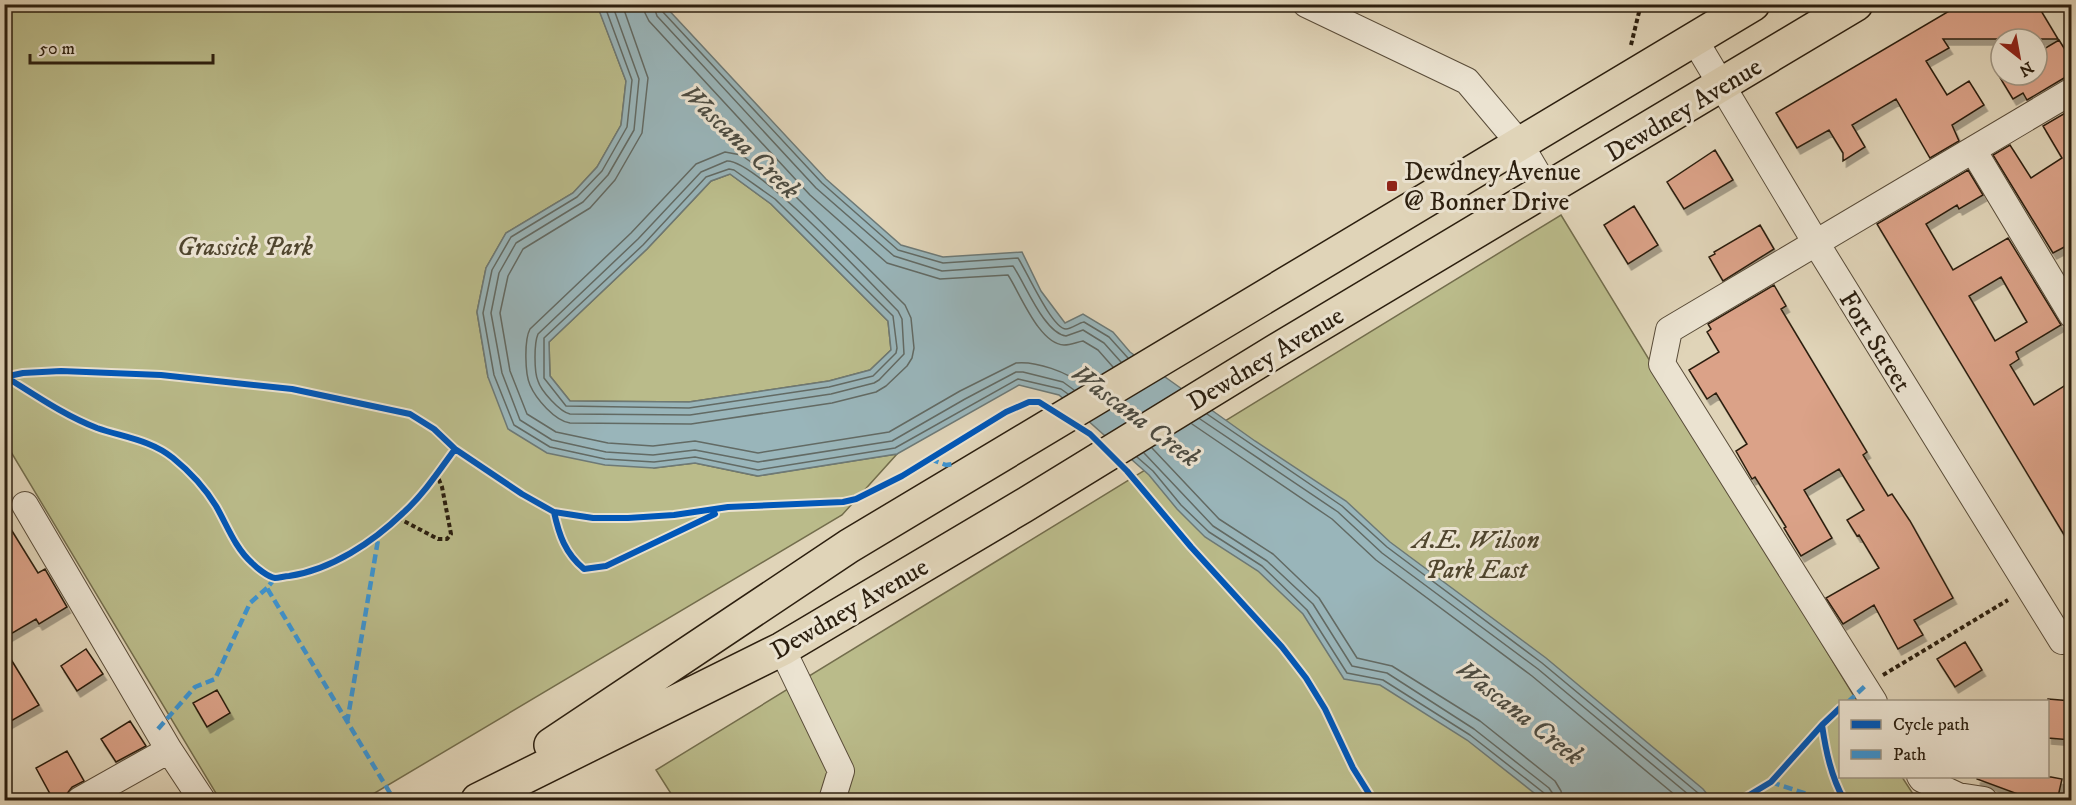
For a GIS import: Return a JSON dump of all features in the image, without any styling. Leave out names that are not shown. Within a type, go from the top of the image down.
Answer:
[{"type":"main road","name":"Dewdney Avenue","points":[[467,801],[849,546],[1753,4]]},
{"type":"main road","name":"Dewdney Avenue","points":[[478,801],[782,649],[1023,506],[1218,385],[1856,4]]},
{"type":"street","points":[[1306,4],[1467,81],[1520,144],[1547,189]]},
{"type":"street","name":"Fort Street","points":[[1694,39],[1816,243],[2028,587],[2066,638]]},
{"type":"street","points":[[1870,694],[1662,364],[1669,330],[2072,91]]},
{"type":"street","points":[[1973,150],[2072,315]]},
{"type":"street","points":[[25,505],[169,750],[202,801]]},
{"type":"street","points":[[782,649],[841,771],[832,801]]},
{"type":"street","points":[[80,801],[169,750]]},
{"type":"street","points":[[1921,778],[1958,796],[1984,801]]},
{"type":"path","points":[[1631,47],[1641,4]]},
{"type":"path","points":[[398,518],[438,539],[447,539],[451,534],[442,487],[436,475]]},
{"type":"path","points":[[1870,694],[2028,587]]},
{"type":"green space","name":"Grassick Park","points":[[597,4],[626,81],[621,125],[597,167],[573,193],[506,233],[486,268],[477,312],[488,377],[654,468],[695,463],[757,476],[897,454],[842,515],[363,800],[220,800],[5,442],[5,5]]},
{"type":"green space","points":[[730,174],[771,204],[888,321],[891,350],[870,370],[829,381],[689,402],[570,401],[550,376],[549,342],[647,249],[711,181]]},
{"type":"green space","name":"A.E. Wilson Park East","points":[[1561,215],[1856,700],[1839,700],[1839,778],[1903,778],[1917,800],[675,800],[656,770]]},
{"type":"water","name":"Wascana Creek","points":[[597,5],[664,5],[826,179],[901,245],[943,257],[1022,252],[1041,291],[1065,323],[1083,314],[1113,332],[1130,352],[1255,441],[1346,501],[1390,542],[1546,658],[1703,789],[1712,800],[1543,800],[1467,740],[1380,685],[1344,679],[1303,614],[1258,571],[1205,537],[1177,509],[1149,475],[1059,395],[1019,385],[897,454],[758,476],[695,463],[654,468],[605,465],[547,453],[508,429],[488,377],[477,312],[486,268],[506,233],[573,193],[597,167],[621,125],[626,81]],"holes":[[[730,174],[771,204],[888,321],[891,350],[870,370],[829,381],[689,402],[570,401],[550,376],[549,342],[647,249],[711,181]]]},
{"type":"building","points":[[1961,4],[2037,4],[2058,39],[2049,39],[2049,27],[1989,27],[1989,39],[1943,39],[1949,48],[1926,61],[1947,95],[1969,81],[1984,105],[1952,125],[1959,141],[1930,158],[1896,99],[1852,125],[1865,147],[1843,161],[1843,153],[1829,130],[1797,148],[1776,113]]},
{"type":"building","points":[[2059,40],[2072,61],[2072,76],[2049,87],[2049,46]]},
{"type":"building","points":[[2006,87],[2049,87],[2027,100],[2023,93],[2013,99]]},
{"type":"building","points":[[2072,109],[2072,243],[2053,253],[1993,155],[2010,145],[2031,178],[2062,158],[2043,126]]},
{"type":"building","points":[[1715,150],[1733,180],[1684,209],[1667,182]]},
{"type":"building","points":[[1968,170],[1983,195],[1959,209],[1957,205],[1926,224],[1953,270],[2008,238],[2061,325],[2016,352],[2019,359],[2010,365],[2034,405],[2072,381],[2072,548],[1877,224]],"holes":[[[2001,277],[2027,322],[1995,341],[1969,296]]]},
{"type":"building","points":[[1634,206],[1658,245],[1628,264],[1604,225]]},
{"type":"building","points":[[1760,225],[1774,249],[1723,281],[1709,257]]},
{"type":"building","points":[[1774,285],[1786,306],[1781,309],[1867,452],[1863,455],[1888,496],[1892,494],[1910,521],[1953,598],[1914,620],[1923,635],[1898,649],[1874,605],[1843,624],[1826,598],[1879,568],[1847,520],[1864,510],[1839,469],[1804,490],[1832,538],[1801,556],[1784,528],[1786,527],[1755,477],[1752,479],[1736,451],[1747,444],[1716,393],[1707,399],[1689,370],[1719,352],[1707,332],[1711,329],[1708,324]]},
{"type":"building","points":[[4,518],[38,573],[45,569],[67,607],[39,624],[36,619],[4,638]]},
{"type":"building","points":[[1965,642],[1982,670],[1955,687],[1937,659]]},
{"type":"building","points":[[4,648],[39,705],[4,725]]},
{"type":"building","points":[[86,649],[103,674],[77,691],[61,666]]},
{"type":"building","points":[[217,690],[230,713],[207,727],[193,703]]},
{"type":"building","points":[[2048,700],[2072,701],[2072,740],[2049,738]]},
{"type":"building","points":[[130,721],[146,746],[116,762],[101,739]]},
{"type":"building","points":[[67,751],[84,781],[54,801],[36,768]]},
{"type":"building","points":[[2051,777],[2062,779],[2057,801],[2044,801],[2023,796],[1977,779]]},
{"type":"marked path","points":[[930,459],[946,465],[954,464]]},
{"type":"marked path","points":[[347,723],[379,534]]},
{"type":"marked path","points":[[275,578],[267,588],[393,798]]},
{"type":"marked path","points":[[158,729],[195,687],[215,679],[250,603],[267,588]]},
{"type":"marked path","points":[[1850,700],[1865,686]]},
{"type":"marked path","points":[[1771,782],[1825,800]]},
{"type":"cycle path","points":[[4,377],[23,373],[61,371],[161,375],[292,389],[410,414],[434,429],[455,449],[522,494],[554,512],[593,518],[674,515],[728,507],[843,502],[856,499],[902,476],[1006,412],[1029,402],[1039,402],[1090,434],[1127,471],[1191,547],[1282,647],[1306,678],[1325,709],[1353,768],[1373,800]]},
{"type":"cycle path","points":[[6,377],[73,418],[146,443],[173,458],[207,493],[246,557],[263,572],[275,578],[320,568],[365,544],[410,506],[455,449]]},
{"type":"cycle path","points":[[554,512],[564,543],[572,557],[584,569],[606,566],[715,514]]},
{"type":"cycle path","points":[[1839,709],[1822,725],[1830,764],[1844,800]]},
{"type":"cycle path","points":[[1741,800],[1771,782],[1822,725]]},
{"type":"place","name":"Dewdney Avenue @ Bonner Drive","points":[[1392,186]]}]
